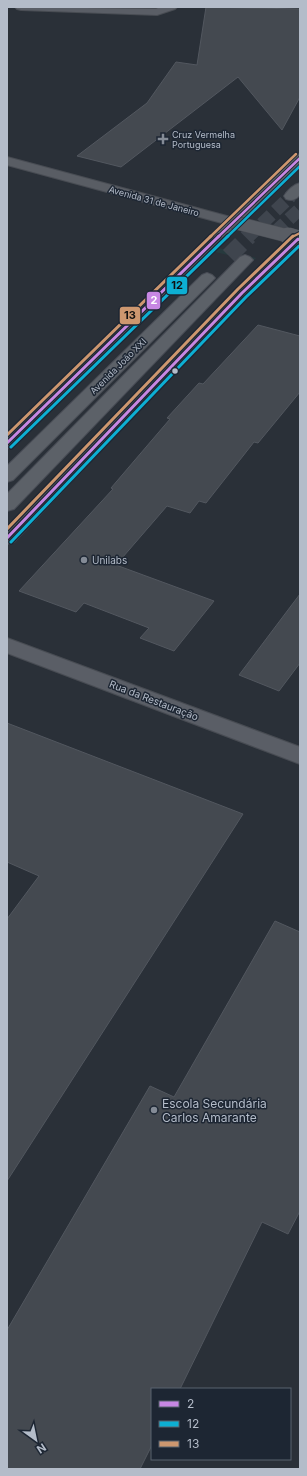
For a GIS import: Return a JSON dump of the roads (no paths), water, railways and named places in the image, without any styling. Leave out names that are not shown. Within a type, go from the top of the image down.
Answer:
[{"type":"main road","points":[[7,443],[300,158]]},
{"type":"main road","name":"Avenida 31 de Janeiro","points":[[7,161],[299,239]]},
{"type":"main road","points":[[7,538],[242,293],[299,239]]},
{"type":"main road","name":"Avenida João XXI","points":[[7,476],[237,258],[7,505]]},
{"type":"street","points":[[21,7],[157,12],[172,7]]},
{"type":"street","name":"Rua da Restauração","points":[[7,644],[300,756]]},
{"type":"tunnel","points":[[248,237],[291,196]]},
{"type":"tunnel","points":[[275,232],[300,209]]},
{"type":"tunnel","points":[[229,256],[248,237]]},
{"type":"place","name":"Cruz Vermelha Portuguesa","points":[[163,139]]},
{"type":"place","name":"Unilabs","points":[[84,560]]},
{"type":"place","name":"Escola Secundária Carlos Amarante","points":[[154,1110]]}]
